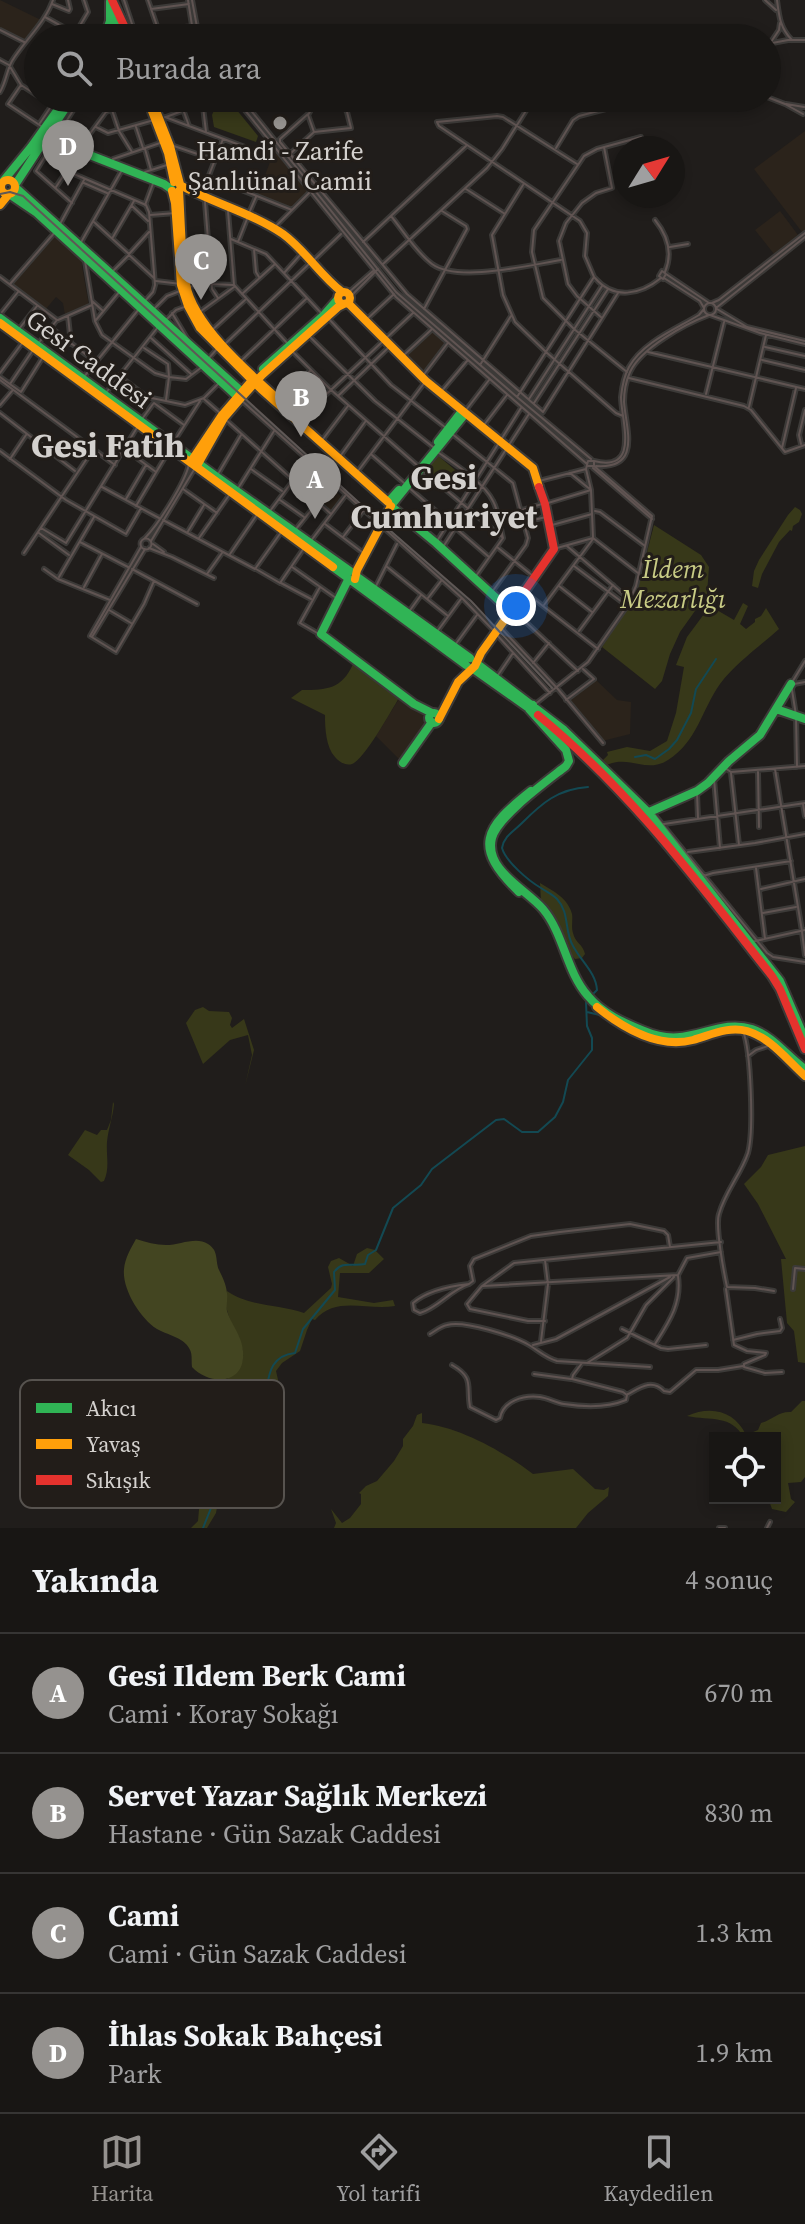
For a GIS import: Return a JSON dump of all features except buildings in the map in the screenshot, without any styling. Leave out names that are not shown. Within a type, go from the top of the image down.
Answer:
[{"type":"street","points":[[40,24],[52,2],[69,11],[68,0]]},
{"type":"street","points":[[81,24],[88,12],[84,0]]},
{"type":"street","points":[[123,24],[124,0]]},
{"type":"street","points":[[148,0],[154,24]]},
{"type":"street","points":[[765,0],[778,12]]},
{"type":"street","points":[[777,0],[780,22],[792,40]]},
{"type":"street","points":[[110,1],[119,24]]},
{"type":"street","points":[[109,24],[110,1]]},
{"type":"street","points":[[151,9],[190,1]]},
{"type":"street","points":[[190,1],[192,24]]},
{"type":"street","points":[[190,1],[194,24]]},
{"type":"street","points":[[45,17],[57,24]]},
{"type":"street","points":[[0,30],[24,42]]},
{"type":"street","points":[[781,42],[805,40]]},
{"type":"street","points":[[0,92],[9,65],[24,44]]},
{"type":"street","points":[[0,60],[9,65],[24,87]]},
{"type":"street","points":[[0,77],[6,80]]},
{"type":"street","points":[[21,85],[8,104],[79,151],[176,187],[285,236],[424,379],[533,468],[545,504],[554,549]]},
{"type":"street","points":[[781,102],[804,116],[805,106],[785,104]]},
{"type":"street","points":[[51,112],[36,170],[72,203]]},
{"type":"street","points":[[47,132],[58,112]]},
{"type":"street","points":[[62,112],[5,189],[80,244],[205,363],[279,399],[402,516],[594,679],[566,700]]},
{"type":"street","points":[[47,132],[67,112]]},
{"type":"street","points":[[55,189],[95,127],[108,112]]},
{"type":"street","points":[[113,112],[119,131],[132,152]]},
{"type":"street","points":[[156,112],[173,167],[183,287],[197,314],[252,384],[391,503]]},
{"type":"street","points":[[95,127],[108,133],[178,112]]},
{"type":"street","points":[[184,112],[189,126]]},
{"type":"street","points":[[204,112],[206,132]]},
{"type":"street","points":[[246,112],[376,271],[432,329],[652,517]]},
{"type":"street","points":[[253,112],[401,287],[543,412]]},
{"type":"street","points":[[288,154],[314,132],[351,128],[347,112]]},
{"type":"street","points":[[92,638],[90,636],[110,600],[147,549],[161,519],[223,416],[290,348],[492,163],[526,112]]},
{"type":"street","points":[[555,149],[573,120],[594,112]]},
{"type":"street","points":[[314,132],[308,114],[280,139],[288,154],[394,294],[540,416],[652,517]]},
{"type":"street","points":[[577,164],[508,119],[497,116],[437,122],[467,146],[580,221],[587,230],[585,256],[594,277],[608,289],[618,293],[640,291],[666,273],[669,247],[655,220]]},
{"type":"street","points":[[160,119],[189,126],[245,147]]},
{"type":"street","points":[[136,126],[151,170]]},
{"type":"street","points":[[218,298],[212,289],[200,197],[223,139]]},
{"type":"street","points":[[113,159],[167,143],[216,161]]},
{"type":"street","points":[[613,145],[590,152],[577,164],[533,234],[531,246],[542,296],[574,329],[627,372]]},
{"type":"street","points":[[363,242],[467,146]]},
{"type":"street","points":[[602,318],[580,299],[566,281],[559,244],[560,235],[572,216],[590,196],[612,188],[604,147]]},
{"type":"street","points":[[145,172],[173,167]]},
{"type":"street","points":[[145,205],[158,180],[168,176],[173,167]]},
{"type":"street","points":[[173,167],[184,184],[200,197]]},
{"type":"street","points":[[80,244],[122,169]]},
{"type":"street","points":[[67,171],[109,192],[145,205],[149,215],[154,280],[154,291],[82,379]]},
{"type":"street","points":[[209,177],[292,210]]},
{"type":"street","points":[[158,180],[175,203]]},
{"type":"street","points":[[10,284],[58,228],[84,181]]},
{"type":"street","points":[[524,184],[492,235],[503,295],[511,315],[520,328],[554,360],[623,416]]},
{"type":"street","points":[[176,187],[183,287],[188,306],[200,328],[239,362],[274,430],[533,663],[603,743]]},
{"type":"street","points":[[465,188],[505,214]]},
{"type":"street","points":[[274,229],[310,192]]},
{"type":"street","points":[[238,242],[257,196]]},
{"type":"street","points":[[112,238],[134,200]]},
{"type":"street","points":[[131,206],[149,223]]},
{"type":"street","points":[[228,209],[234,286],[330,389],[503,538]]},
{"type":"street","points":[[423,316],[467,229],[441,210]]},
{"type":"street","points":[[149,215],[176,213]]},
{"type":"street","points":[[391,216],[428,260],[445,270],[467,274],[562,260]]},
{"type":"street","points":[[93,221],[154,280],[183,287],[212,284],[234,286]]},
{"type":"street","points":[[58,228],[121,290],[152,311],[162,324],[193,348]]},
{"type":"street","points":[[112,273],[150,231]]},
{"type":"street","points":[[85,256],[95,321],[101,333],[155,373],[184,379],[192,376],[343,232]]},
{"type":"street","points":[[538,481],[610,462],[622,453],[627,442],[621,394],[627,372],[642,351],[699,315],[710,303],[719,300],[805,235]]},
{"type":"street","points":[[591,465],[606,466],[621,459],[629,446],[624,400],[628,377],[637,361],[695,320],[715,313],[716,308],[805,235]]},
{"type":"street","points":[[230,238],[266,254],[410,401],[513,483],[528,538],[492,592]]},
{"type":"street","points":[[669,247],[688,244]]},
{"type":"street","points":[[254,249],[256,272],[260,278]]},
{"type":"street","points":[[284,273],[302,253]]},
{"type":"street","points":[[242,295],[275,264]]},
{"type":"street","points":[[767,333],[745,326],[666,273],[659,273],[662,278],[700,301],[710,315],[724,321],[767,333],[805,342]]},
{"type":"street","points":[[0,277],[57,320]]},
{"type":"street","points":[[517,397],[594,277]]},
{"type":"street","points":[[197,314],[234,286]]},
{"type":"street","points":[[529,400],[602,286]]},
{"type":"street","points":[[152,311],[167,296],[183,287]]},
{"type":"street","points":[[534,404],[608,289]]},
{"type":"street","points":[[95,321],[121,290]]},
{"type":"street","points":[[1,321],[18,291]]},
{"type":"street","points":[[540,416],[618,293]]},
{"type":"street","points":[[365,320],[394,294]]},
{"type":"street","points":[[239,362],[307,298]]},
{"type":"street","points":[[209,332],[246,300]]},
{"type":"street","points":[[92,303],[103,311]]},
{"type":"street","points":[[10,384],[57,320],[92,303]]},
{"type":"street","points":[[17,331],[38,305]]},
{"type":"street","points":[[104,395],[172,313],[188,306]]},
{"type":"street","points":[[338,396],[371,364],[415,312],[424,309]]},
{"type":"street","points":[[172,313],[193,348],[220,382]]},
{"type":"street","points":[[67,315],[71,344]]},
{"type":"street","points":[[480,365],[511,315]]},
{"type":"street","points":[[290,348],[308,335],[325,316]]},
{"type":"street","name":"Gesi Caddesi","points":[[1,321],[44,356],[140,423]]},
{"type":"street","name":"Gesi Caddesi","points":[[1,321],[23,341],[82,379],[234,492]]},
{"type":"street","points":[[705,396],[724,321]]},
{"type":"street","points":[[50,328],[97,363]]},
{"type":"street","points":[[401,357],[432,329]]},
{"type":"street","points":[[749,408],[767,333]]},
{"type":"street","points":[[308,335],[397,419],[482,486],[493,499],[503,538],[475,577]]},
{"type":"street","points":[[150,338],[192,376]]},
{"type":"street","points":[[0,377],[23,341]]},
{"type":"street","points":[[300,418],[364,357],[386,343]]},
{"type":"street","points":[[358,471],[448,343]]},
{"type":"street","points":[[764,346],[805,356]]},
{"type":"street","points":[[143,347],[168,364],[166,402]]},
{"type":"street","points":[[647,351],[805,389]]},
{"type":"street","points":[[0,377],[21,392],[44,356]]},
{"type":"street","points":[[761,359],[805,370]]},
{"type":"street","points":[[440,393],[467,360]]},
{"type":"street","points":[[279,399],[311,370]]},
{"type":"street","points":[[119,376],[184,425]]},
{"type":"street","points":[[0,377],[12,390],[115,466]]},
{"type":"street","points":[[628,377],[749,408],[787,452],[804,446],[799,435],[805,410]]},
{"type":"street","points":[[351,576],[391,503],[490,379]]},
{"type":"street","points":[[136,506],[202,399],[220,382],[252,384]]},
{"type":"street","points":[[781,448],[796,387]]},
{"type":"street","points":[[0,405],[12,390]]},
{"type":"street","points":[[482,427],[507,394]]},
{"type":"street","points":[[155,401],[185,405],[202,399]]},
{"type":"street","points":[[202,399],[331,514]]},
{"type":"street","points":[[41,528],[66,543],[155,401]]},
{"type":"street","points":[[323,439],[349,405]]},
{"type":"street","points":[[439,545],[456,528],[495,468],[522,406]]},
{"type":"street","points":[[0,413],[76,472]]},
{"type":"street","points":[[439,545],[449,523],[488,463],[530,413]]},
{"type":"street","points":[[341,455],[365,421]]},
{"type":"street","points":[[199,539],[274,430]]},
{"type":"street","points":[[10,459],[27,434]]},
{"type":"street","points":[[217,477],[242,434]]},
{"type":"street","points":[[151,440],[171,448]]},
{"type":"street","points":[[24,553],[93,449]]},
{"type":"street","points":[[125,449],[156,472]]},
{"type":"street","points":[[0,451],[61,496],[126,534],[141,508]]},
{"type":"street","points":[[371,455],[489,557]]},
{"type":"street","points":[[229,555],[308,461]]},
{"type":"street","points":[[92,638],[131,568],[141,541],[161,519],[194,463]]},
{"type":"street","name":"Gesi Caddesi","points":[[194,463],[294,532],[307,545]]},
{"type":"street","points":[[125,500],[146,465]]},
{"type":"street","points":[[544,606],[593,538],[591,465]]},
{"type":"street","points":[[603,474],[606,466]]},
{"type":"street","points":[[250,468],[284,492]]},
{"type":"street","points":[[569,473],[591,490]]},
{"type":"street","points":[[102,487],[312,600]]},
{"type":"street","points":[[182,488],[217,513]]},
{"type":"street","points":[[499,517],[591,490]]},
{"type":"street","points":[[280,583],[346,495]]},
{"type":"street","points":[[279,499],[305,518]]},
{"type":"street","points":[[294,532],[318,502]]},
{"type":"street","points":[[187,533],[204,504]]},
{"type":"street","points":[[343,538],[363,511]]},
{"type":"street","points":[[550,526],[600,512],[646,546]]},
{"type":"street","name":"Gesi Caddesi","points":[[264,513],[282,530],[351,576]]},
{"type":"street","points":[[58,579],[95,516]]},
{"type":"street","points":[[524,522],[547,516]]},
{"type":"street","points":[[531,707],[580,670],[631,600],[652,517]]},
{"type":"street","points":[[324,524],[362,552]]},
{"type":"street","points":[[321,634],[378,524]]},
{"type":"street","points":[[255,569],[282,530]]},
{"type":"street","points":[[38,533],[71,556]]},
{"type":"street","points":[[145,538],[172,557],[214,578]]},
{"type":"street","points":[[403,763],[496,630],[509,606],[522,594],[554,549],[593,538]]},
{"type":"street","points":[[593,538],[639,573]]},
{"type":"street","points":[[79,542],[197,604]]},
{"type":"street","points":[[374,590],[398,543]]},
{"type":"street","points":[[566,545],[631,600]]},
{"type":"street","points":[[141,547],[172,557]]},
{"type":"street","points":[[497,547],[534,577]]},
{"type":"street","points":[[207,575],[223,552]]},
{"type":"street","points":[[83,589],[103,553]]},
{"type":"street","points":[[573,565],[627,606]]},
{"type":"street","points":[[386,566],[448,616]]},
{"type":"street","points":[[291,567],[339,600]]},
{"type":"street","points":[[44,569],[58,579],[110,600]]},
{"type":"street","points":[[351,576],[453,647],[531,707],[564,752],[565,761],[505,813],[492,829],[487,846],[496,868],[508,883],[542,912],[583,995],[602,1012],[637,1032],[667,1042],[690,1040],[720,1030],[742,1030],[759,1036],[805,1076]]},
{"type":"street","points":[[351,576],[461,659],[496,678],[531,707],[663,824],[701,876]]},
{"type":"street","points":[[427,599],[441,580]]},
{"type":"street","points":[[92,638],[116,652],[154,581]]},
{"type":"street","points":[[578,632],[613,585]]},
{"type":"street","points":[[558,586],[593,612]]},
{"type":"street","points":[[320,587],[300,623],[321,634],[433,717]]},
{"type":"street","points":[[407,614],[421,594]]},
{"type":"street","points":[[522,594],[544,606],[598,649]]},
{"type":"street","points":[[435,634],[462,598]]},
{"type":"street","points":[[108,610],[132,624]]},
{"type":"street","points":[[453,647],[477,614]]},
{"type":"street","points":[[496,630],[550,693]]},
{"type":"street","points":[[533,663],[550,642]]},
{"type":"street","points":[[496,678],[514,652]]},
{"type":"street","points":[[648,812],[697,791],[727,770],[760,735],[805,661]]},
{"type":"street","points":[[791,684],[805,682]]},
{"type":"street","points":[[791,684],[801,717],[797,767]]},
{"type":"street","points":[[776,709],[801,717]]},
{"type":"street","points":[[545,728],[566,750],[568,764],[501,823],[491,845],[495,860],[505,874],[548,916],[584,992],[596,1004],[628,1023],[668,1038],[683,1039],[735,1025],[750,1028],[768,1036],[803,1067]]},
{"type":"street","points":[[727,770],[758,771],[805,766]]},
{"type":"street","points":[[775,769],[805,955]]},
{"type":"street","points":[[727,770],[739,845]]},
{"type":"street","points":[[758,771],[759,827]]},
{"type":"street","points":[[713,778],[720,848]]},
{"type":"street","points":[[697,791],[698,820]]},
{"type":"street","points":[[663,824],[804,803],[805,816]]},
{"type":"street","points":[[648,812],[753,942],[780,981],[805,1039]]},
{"type":"street","points":[[648,812],[772,976],[805,1049]]},
{"type":"street","points":[[685,852],[805,834]]},
{"type":"street","points":[[701,876],[791,861]]},
{"type":"street","points":[[756,867],[765,939]]},
{"type":"street","points":[[759,889],[805,879]]},
{"type":"street","points":[[762,913],[798,906]]},
{"type":"street","points":[[753,942],[803,931]]},
{"type":"street","points":[[753,942],[773,957],[805,962]]},
{"type":"street","points":[[452,1365],[467,1376],[471,1388],[470,1407],[496,1420],[506,1405],[526,1397],[565,1404],[604,1406],[624,1401],[636,1389],[653,1384],[670,1392],[696,1370],[743,1366],[766,1353],[741,1350],[732,1340],[718,1214],[748,1147],[748,1044],[742,1030]]},
{"type":"street","points":[[748,1057],[756,1050],[772,1045]]},
{"type":"street","points":[[469,1284],[419,1298],[413,1303],[414,1310],[420,1313],[428,1311],[455,1290],[469,1284],[473,1280],[470,1266],[474,1259],[531,1236],[630,1224],[664,1231],[670,1247]]},
{"type":"street","points":[[545,1321],[528,1321],[470,1309],[467,1302],[482,1286],[514,1263],[721,1242]]},
{"type":"street","points":[[572,1379],[584,1363],[623,1342],[646,1305],[687,1258],[722,1251]]},
{"type":"street","points":[[541,1343],[548,1284],[545,1259]]},
{"type":"street","points":[[793,1289],[795,1268],[805,1269]]},
{"type":"street","points":[[482,1286],[674,1276]]},
{"type":"street","points":[[530,1346],[556,1339],[674,1276]]},
{"type":"street","points":[[654,1345],[678,1302],[680,1294],[674,1276]]},
{"type":"street","points":[[726,1286],[774,1291]]},
{"type":"street","points":[[732,1340],[780,1331],[780,1319]]},
{"type":"street","points":[[430,1334],[447,1325],[495,1331],[530,1346],[550,1359],[650,1367]]},
{"type":"street","points":[[622,1329],[661,1348],[706,1345]]},
{"type":"street","points":[[743,1366],[765,1373],[782,1372]]},
{"type":"street","points":[[534,1374],[572,1379],[627,1395]]},
{"type":"street","points":[[767,1528],[770,1522]]},
{"type":"street","points":[[719,1528],[725,1528]]},
{"type":"shaded area","points":[[0,0],[41,20],[38,24],[24,24],[24,43],[0,31]]},
{"type":"shaded area","points":[[805,131],[805,230],[802,232],[754,169]]},
{"type":"shaded area","points":[[275,149],[310,192],[292,210],[257,196]]},
{"type":"shaded area","points":[[780,211],[798,235],[774,254],[755,230]]},
{"type":"shaded area","points":[[56,230],[85,256],[82,266],[89,306],[65,315],[63,303],[56,297],[45,310],[12,285]]},
{"type":"shaded area","points":[[432,329],[448,343],[421,377],[401,357]]},
{"type":"shaded area","points":[[308,468],[342,497],[329,512],[295,483]]},
{"type":"shaded area","points":[[596,680],[617,700],[631,702],[630,734],[602,741],[569,701]]},
{"type":"shaded area","points":[[402,694],[431,722],[403,763],[376,736]]},
{"type":"green space","points":[[213,112],[238,112],[258,136],[256,142],[214,127]]},
{"type":"green space","points":[[436,454],[461,475],[448,492],[423,470]]},
{"type":"green space","points":[[795,507],[802,514],[799,522],[779,542],[758,588],[752,586],[759,560]]},
{"type":"green space","name":"İldem Mezarlığı","points":[[654,525],[701,555],[709,567],[707,594],[680,632],[662,681],[655,689],[602,647],[636,595]]},
{"type":"green space","points":[[743,603],[748,606],[740,624],[746,629],[766,608],[779,629],[726,676],[678,753],[660,764],[620,762],[603,767],[599,764],[608,755],[607,752],[627,747],[650,751],[667,741],[676,713],[684,667],[676,665],[687,637],[710,606],[734,620]]},
{"type":"green space","points":[[353,664],[399,698],[363,754],[357,761],[347,764],[332,753],[325,715],[291,698],[302,690],[326,688],[339,683]]},
{"type":"green space","points":[[540,883],[570,908],[574,936],[585,954],[582,958],[575,959],[571,955],[541,902]]},
{"type":"green space","points":[[203,1007],[209,1011],[229,1012],[232,1028],[244,1019],[254,1050],[245,1086],[252,1055],[248,1035],[230,1040],[203,1064],[186,1023],[195,1010]]},
{"type":"green space","points":[[111,1120],[107,1171],[101,1182],[68,1155],[85,1130],[97,1135],[101,1130],[107,1130]]},
{"type":"green space","points":[[805,1146],[805,1363],[798,1362],[794,1331],[787,1323],[781,1259],[786,1259],[758,1204],[744,1184],[768,1155]]},
{"type":"green space","points":[[136,1239],[166,1245],[198,1241],[214,1250],[226,1287],[227,1311],[243,1351],[239,1370],[233,1376],[217,1379],[200,1373],[192,1367],[191,1353],[186,1344],[157,1329],[139,1310],[129,1294],[124,1277],[128,1253]]},
{"type":"green space","points":[[367,1248],[375,1250],[384,1259],[369,1273],[340,1273],[338,1297],[374,1303],[393,1300],[395,1306],[332,1308],[312,1319],[300,1351],[276,1371],[278,1380],[228,1380],[242,1363],[243,1354],[227,1310],[227,1291],[255,1303],[304,1313],[331,1288],[328,1267],[331,1261],[339,1258],[353,1266],[357,1254]]},
{"type":"green space","points":[[805,1401],[805,1477],[801,1482],[788,1483],[791,1499],[795,1502],[786,1512],[772,1509],[770,1504],[781,1504],[781,1432],[753,1432],[761,1423],[791,1412]]},
{"type":"green space","points":[[705,1411],[721,1412],[736,1420],[744,1432],[720,1420],[687,1416]]},
{"type":"green space","points":[[422,1413],[422,1423],[481,1442],[533,1474],[573,1469],[595,1489],[609,1487],[608,1496],[576,1528],[334,1528],[336,1523],[331,1509],[342,1523],[350,1518],[361,1504],[359,1493],[377,1481],[394,1461],[417,1415]]},
{"type":"green space","points":[[199,1508],[217,1508],[207,1528],[191,1528],[198,1521]]},
{"type":"waterway","points":[[635,757],[646,755],[655,759],[677,740],[691,713],[696,689],[716,659]]},
{"type":"waterway","points":[[588,787],[559,794],[544,803],[510,834],[502,848],[518,871],[561,904],[570,940],[596,984],[597,990],[592,995]]},
{"type":"waterway","points":[[268,1380],[275,1363],[283,1356],[295,1353],[303,1329],[335,1290],[334,1272],[337,1268],[365,1264],[368,1255],[376,1250],[393,1208],[421,1185],[432,1169],[496,1120],[504,1119],[522,1132],[538,1132],[555,1117],[563,1102],[568,1080],[592,1050],[586,1002]]},
{"type":"waterway","points":[[587,1012],[604,1016]]},
{"type":"waterway","points":[[203,1528],[211,1508]]},
{"type":"tram line","points":[[0,194],[10,192],[23,196],[471,601],[552,688]]},
{"type":"traffic: fast","points":[[109,24],[110,2]]},
{"type":"traffic: fast","points":[[112,8],[117,24]]},
{"type":"traffic: fast","points":[[4,180],[56,112]]},
{"type":"traffic: fast","points":[[15,185],[63,112]]},
{"type":"traffic: fast","points":[[48,135],[171,189]]},
{"type":"traffic: fast","points":[[15,187],[242,392]]},
{"type":"traffic: fast","points":[[9,194],[37,213],[240,399]]},
{"type":"traffic: fast","points":[[263,369],[338,299]]},
{"type":"traffic: fast","points":[[0,318],[350,571]]},
{"type":"traffic: fast","points":[[438,442],[462,411]]},
{"type":"traffic: fast","points":[[394,502],[465,414]]},
{"type":"traffic: fast","points":[[391,499],[399,490]]},
{"type":"traffic: fast","points":[[391,506],[506,607]]},
{"type":"traffic: fast","points":[[333,567],[466,665]]},
{"type":"traffic: fast","points":[[356,576],[470,658]]},
{"type":"traffic: fast","points":[[348,580],[321,634],[414,704],[432,713]]},
{"type":"traffic: fast","points":[[503,600],[519,597]]},
{"type":"traffic: fast","points":[[476,663],[564,730],[648,812],[780,981],[805,1039]]},
{"type":"traffic: fast","points":[[472,668],[530,709]]},
{"type":"traffic: fast","points":[[647,813],[708,783],[760,735],[791,684]]},
{"type":"traffic: fast","points":[[533,705],[529,709],[566,750],[569,761],[503,820],[492,838],[491,849],[500,869],[550,919],[588,996],[614,1017],[660,1036],[688,1036],[739,1026],[752,1029],[773,1041],[805,1069]]},
{"type":"traffic: fast","points":[[776,709],[805,719]]},
{"type":"traffic: fast","points":[[434,713],[439,718],[434,723],[429,718],[434,713]]},
{"type":"traffic: fast","points":[[403,763],[432,722]]},
{"type":"traffic: fast","points":[[519,892],[494,862],[490,838],[503,816],[531,791]]},
{"type":"traffic: slow","points":[[152,112],[168,153],[174,182]]},
{"type":"traffic: slow","points":[[157,112],[180,184]]},
{"type":"traffic: slow","points":[[8,180],[15,187],[8,194],[1,187],[8,180]]},
{"type":"traffic: slow","points":[[180,185],[283,234],[342,292]]},
{"type":"traffic: slow","points":[[172,191],[181,285],[200,328],[261,389],[388,502]]},
{"type":"traffic: slow","points":[[179,191],[184,273],[192,302],[216,339],[300,419]]},
{"type":"traffic: slow","points":[[0,205],[9,194]]},
{"type":"traffic: slow","points":[[344,292],[350,298],[344,304],[338,298],[344,292]]},
{"type":"traffic: slow","points":[[348,303],[426,381],[533,468],[539,487]]},
{"type":"traffic: slow","points":[[198,464],[224,418],[262,375],[344,304]]},
{"type":"traffic: slow","points":[[0,323],[333,567]]},
{"type":"traffic: slow","points":[[192,460],[222,415],[253,379]]},
{"type":"traffic: slow","points":[[355,579],[391,506]]},
{"type":"traffic: slow","points":[[439,719],[458,682],[475,666],[511,611]]},
{"type":"traffic: slow","points":[[597,1007],[630,1029],[667,1042],[693,1040],[726,1030],[747,1031],[771,1044],[805,1076]]},
{"type":"traffic: jam","points":[[112,0],[123,24]]},
{"type":"traffic: jam","points":[[513,608],[554,549],[539,487]]},
{"type":"traffic: jam","points":[[509,603],[513,607],[511,611],[506,608],[509,603]]},
{"type":"traffic: jam","points":[[538,715],[634,806],[717,906],[772,976],[805,1049]]},
{"type":"place","name":"Hamdi - Zarife Şanlıünal Camii","points":[[280,123]]},
{"type":"place","name":"İhlas Sokak Bahçesi","points":[[68,186]]},
{"type":"place","name":"Cami","points":[[201,300]]},
{"type":"place","name":"Servet Yazar Sağlık Merkezi","points":[[301,437]]},
{"type":"place","name":"Gesi Ildem Berk Cami","points":[[315,519]]},
{"type":"district","name":"Gesi Fatih","points":[[108,445]]},
{"type":"district","name":"Gesi Cumhuriyet","points":[[444,496]]}]
